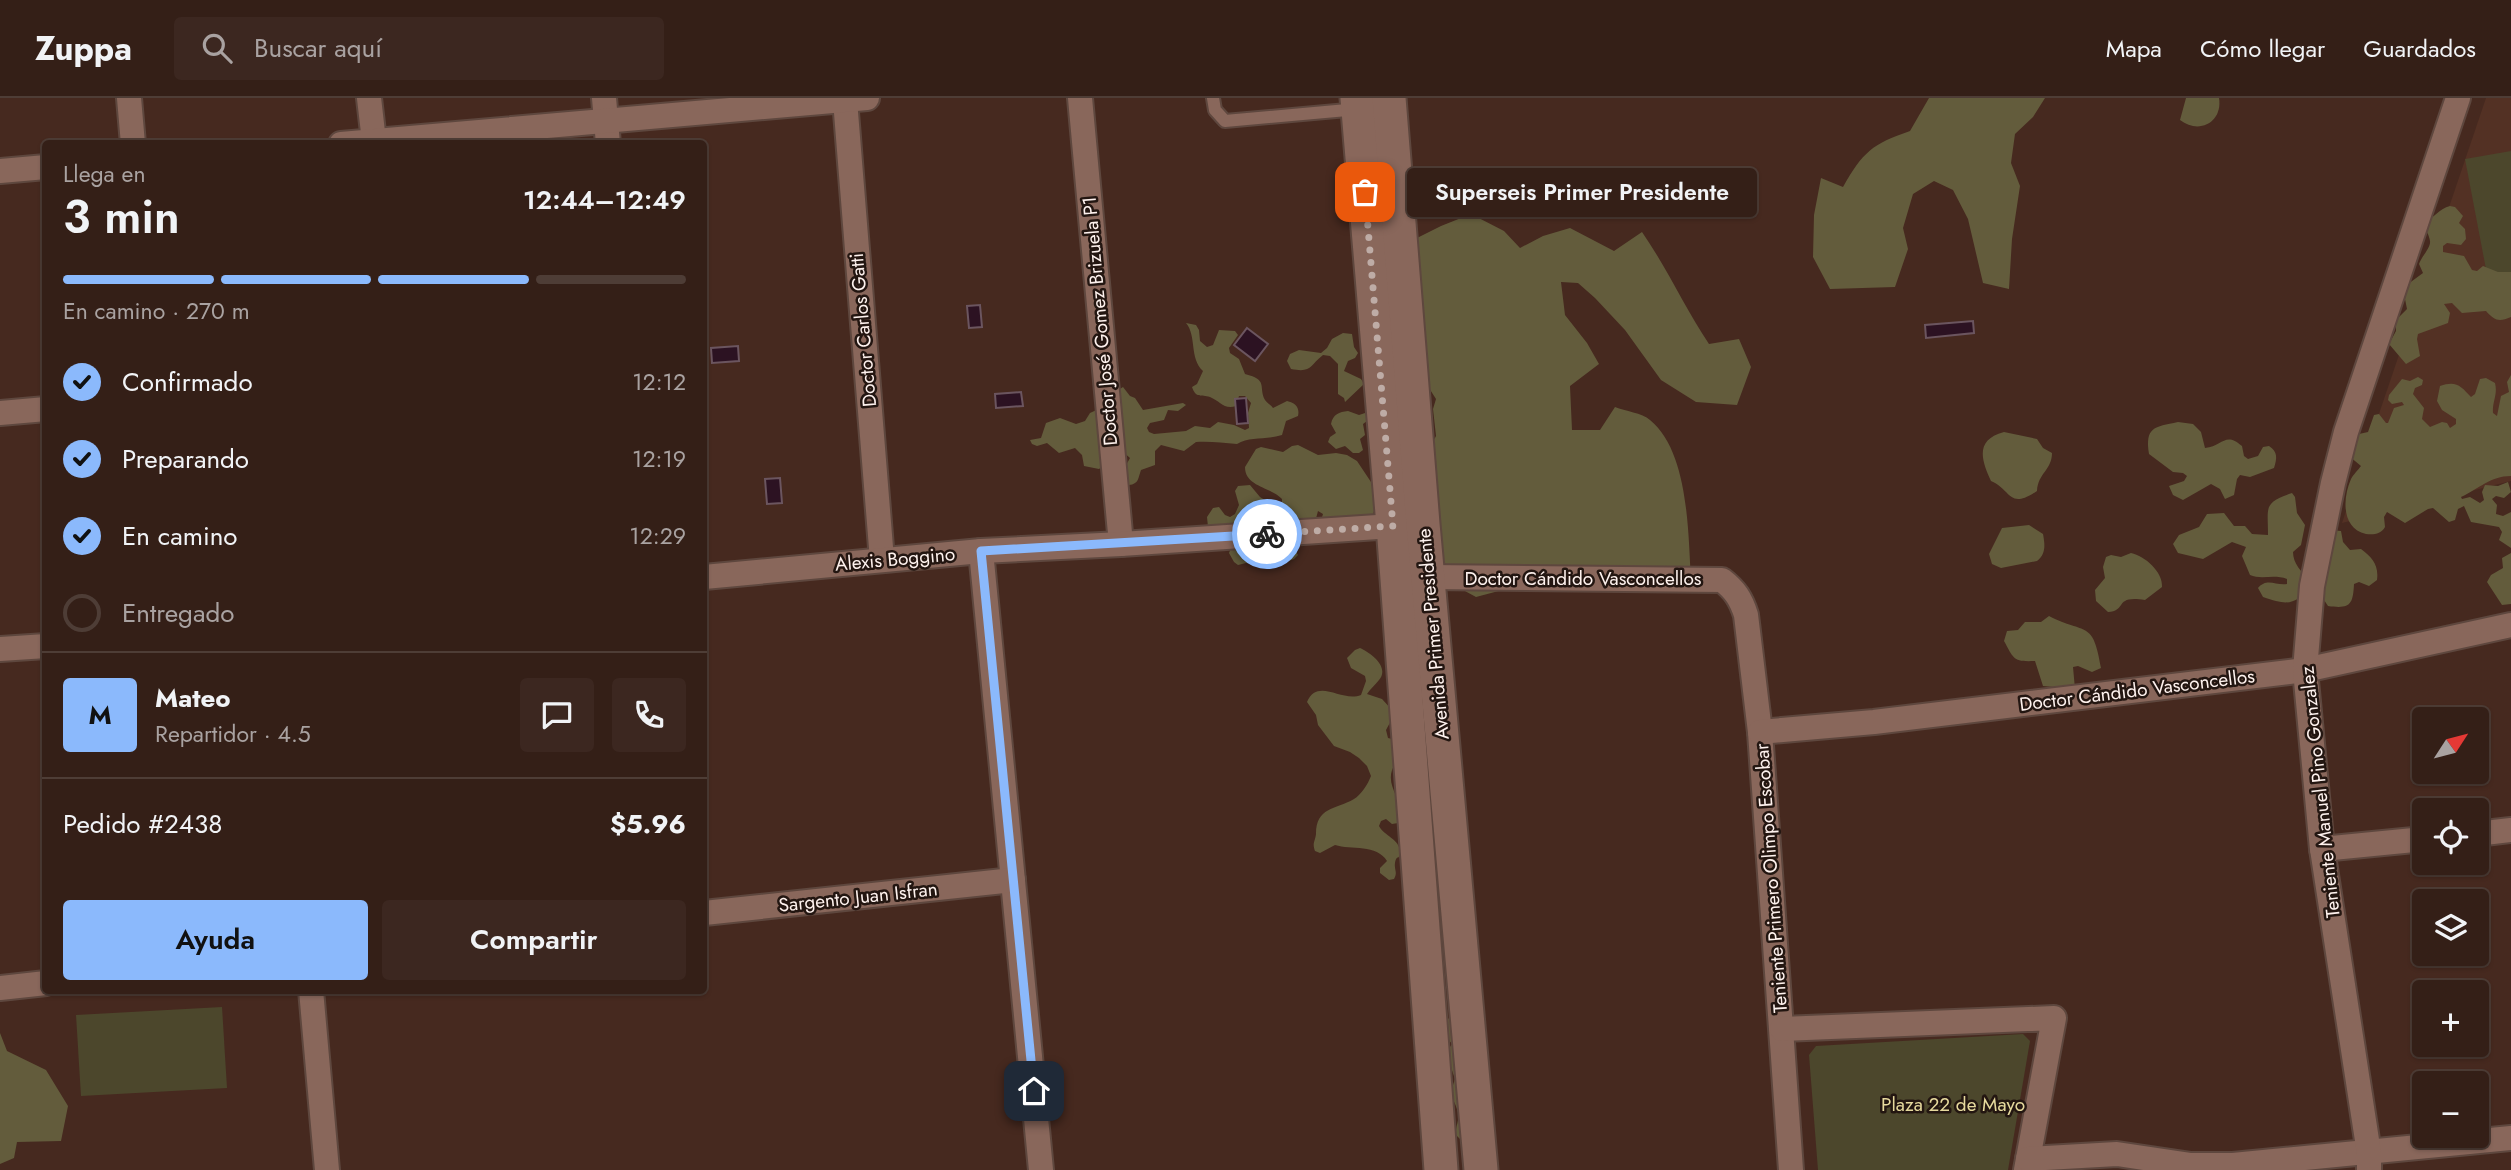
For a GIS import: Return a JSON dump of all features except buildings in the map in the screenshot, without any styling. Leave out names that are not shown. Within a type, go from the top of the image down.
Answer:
[{"type":"main road","name":"Avenida Primer Presidente","points":[[1389,98],[1441,1170]]},
{"type":"main road","name":"Avenida Primer Presidente","points":[[1357,104],[1408,525],[1429,578],[1475,1169]]},
{"type":"street","points":[[129,98],[132,140]]},
{"type":"street","points":[[369,98],[374,140]]},
{"type":"street","name":"Doctor José Gomez Brizuela P1","points":[[1080,98],[1121,544]]},
{"type":"street","name":"Teniente Manuel Pino Gonzalez","points":[[2369,1162],[2322,849],[2305,670],[2312,586],[2346,432],[2458,98]]},
{"type":"street","points":[[386,140],[856,99]]},
{"type":"street","name":"Doctor Carlos Gatti","points":[[856,99],[882,560]]},
{"type":"street","points":[[0,171],[42,167]]},
{"type":"street","points":[[0,413],[42,409]]},
{"type":"street","name":"Alexis Boggino","points":[[707,577],[981,551],[1408,525]]},
{"type":"street","points":[[981,551],[1041,1170]]},
{"type":"street","name":"Doctor Cándido Vasconcellos","points":[[1429,578],[1722,579],[1734,590]]},
{"type":"street","name":"Teniente Primero Olimpo Escobar","points":[[1734,590],[1746,615],[1760,732],[1791,1170]]},
{"type":"street","name":"Doctor Cándido Vasconcellos","points":[[1760,732],[1874,722],[2305,670],[2511,625]]},
{"type":"street","points":[[0,649],[42,646]]},
{"type":"street","points":[[2489,833],[2511,830]]},
{"type":"street","points":[[2322,849],[2412,840]]},
{"type":"street","name":"Sargento Juan Isfran","points":[[707,913],[1013,880]]},
{"type":"street","points":[[0,988],[42,983]]},
{"type":"street","points":[[311,994],[327,1170]]},
{"type":"street","points":[[1782,1029],[2054,1018],[2027,1165],[2117,1154],[2191,1165],[2369,1162],[2511,1138]]},
{"type":"lane","points":[[1213,98],[1215,110],[1225,121],[1357,104]]},
{"type":"shaded area","points":[[1929,98],[2045,98],[2033,117],[2015,134],[2011,163],[2020,186],[2012,239],[2009,289],[1983,283],[1968,219],[1953,190],[1934,181],[1913,194],[1903,228],[1908,249],[1895,287],[1830,289],[1813,257],[1814,215],[1821,178],[1843,187],[1863,157],[1877,145],[1910,131]]},
{"type":"shaded area","points":[[2186,98],[2219,98],[2217,114],[2208,124],[2202,126],[2187,124],[2180,120]]},
{"type":"shaded area","points":[[2486,98],[2511,98],[2511,481],[2342,523]]},
{"type":"shaded area","points":[[2450,206],[2455,207],[2463,216],[2459,223],[2465,229],[2466,239],[2461,245],[2447,243],[2443,246],[2443,252],[2464,256],[2472,270],[2477,271],[2483,266],[2498,272],[2511,272],[2511,317],[2497,320],[2486,311],[2462,313],[2452,303],[2444,304],[2450,313],[2448,323],[2418,334],[2420,356],[2406,364],[2389,344],[2396,331],[2396,320],[2407,309],[2405,299],[2408,284],[2423,273],[2419,264],[2430,244],[2425,222]]},
{"type":"shaded area","points":[[1471,214],[1504,231],[1520,248],[1543,236],[1570,228],[1614,251],[1642,232],[1709,344],[1739,339],[1751,367],[1737,405],[1696,402],[1661,380],[1625,330],[1595,298],[1578,283],[1561,282],[1565,315],[1587,343],[1599,364],[1570,386],[1572,430],[1600,430],[1615,407],[1647,418],[1663,434],[1679,472],[1684,494],[1691,579],[1529,583],[1476,597],[1441,578],[1427,453],[1436,436],[1433,409],[1436,399],[1422,377],[1428,355],[1421,339],[1411,241]]},
{"type":"shaded area","points":[[980,305],[982,327],[969,328],[967,306]]},
{"type":"shaded area","points":[[1973,321],[1974,333],[1926,338],[1925,325]]},
{"type":"shaded area","points":[[1186,323],[1196,325],[1200,341],[1207,347],[1213,345],[1219,330],[1235,331],[1238,335],[1229,348],[1230,353],[1239,359],[1245,374],[1260,381],[1266,401],[1273,408],[1287,401],[1298,408],[1298,416],[1286,421],[1282,435],[1237,444],[1196,442],[1184,451],[1161,445],[1155,451],[1155,465],[1141,470],[1136,482],[1129,485],[1125,481],[1125,467],[1130,458],[1122,451],[1099,469],[1084,466],[1082,455],[1075,448],[1059,453],[1047,443],[1037,446],[1032,444],[1030,440],[1041,438],[1046,423],[1060,418],[1076,424],[1085,421],[1090,413],[1123,387],[1143,410],[1183,403],[1186,405],[1178,411],[1168,410],[1164,420],[1150,423],[1147,428],[1154,434],[1186,431],[1195,426],[1210,428],[1218,422],[1245,430],[1249,428],[1248,413],[1251,403],[1245,396],[1239,396],[1236,406],[1228,407],[1210,397],[1197,395],[1194,391],[1192,387],[1197,384],[1203,371],[1196,360]]},
{"type":"shaded area","points":[[1247,328],[1268,344],[1255,361],[1234,345]]},
{"type":"shaded area","points":[[1343,333],[1352,334],[1358,353],[1348,361],[1344,371],[1361,379],[1364,384],[1345,402],[1338,394],[1338,364],[1330,356],[1323,355],[1310,368],[1303,370],[1291,369],[1287,361],[1290,354],[1299,350],[1321,353],[1332,339]]},
{"type":"shaded area","points":[[738,346],[739,361],[712,363],[711,348]]},
{"type":"shaded area","points":[[2511,375],[2511,476],[2491,481],[2461,497],[2470,497],[2480,503],[2484,500],[2482,492],[2485,485],[2498,486],[2508,482],[2511,492],[2504,498],[2496,496],[2492,499],[2497,505],[2496,514],[2503,516],[2511,512],[2511,548],[2499,540],[2502,532],[2499,527],[2471,522],[2464,506],[2458,509],[2455,520],[2449,522],[2433,508],[2405,523],[2387,512],[2384,517],[2385,527],[2374,534],[2366,534],[2352,526],[2346,512],[2346,495],[2351,479],[2361,466],[2349,456],[2348,446],[2359,434],[2368,432],[2374,415],[2379,414],[2388,423],[2394,408],[2404,405],[2402,402],[2392,404],[2388,400],[2402,379],[2410,381],[2418,377],[2423,380],[2413,394],[2424,408],[2422,419],[2430,427],[2442,422],[2447,423],[2450,428],[2456,424],[2456,419],[2442,410],[2437,401],[2440,386],[2458,385],[2471,397],[2475,394],[2480,379],[2486,378],[2495,383],[2493,413],[2497,416],[2501,396],[2509,392],[2507,382]]},
{"type":"shaded area","points":[[1021,392],[1023,406],[996,408],[995,394]]},
{"type":"shaded area","points":[[1246,398],[1248,423],[1237,424],[1235,399]]},
{"type":"shaded area","points":[[1348,411],[1359,415],[1368,412],[1372,421],[1363,424],[1365,435],[1360,439],[1363,450],[1359,453],[1353,453],[1345,446],[1336,449],[1328,442],[1336,433],[1331,424],[1333,418]]},
{"type":"shaded area","points":[[2178,422],[2193,424],[2201,432],[2205,448],[2232,440],[2242,446],[2244,456],[2248,459],[2258,456],[2263,447],[2269,446],[2276,456],[2274,468],[2250,477],[2240,475],[2234,495],[2225,499],[2220,489],[2211,484],[2183,500],[2173,495],[2169,486],[2184,481],[2187,476],[2173,472],[2149,454],[2148,445],[2148,438],[2153,430]]},
{"type":"shaded area","points":[[2004,432],[2037,439],[2043,448],[2052,453],[2050,464],[2037,491],[2021,499],[2015,499],[1991,481],[1983,458],[1988,440]]},
{"type":"shaded area","points":[[1298,445],[1318,455],[1336,453],[1357,461],[1371,482],[1376,503],[1372,519],[1319,527],[1323,514],[1318,511],[1314,526],[1289,541],[1298,555],[1294,559],[1278,565],[1258,560],[1238,565],[1229,553],[1233,543],[1208,527],[1207,517],[1213,508],[1219,507],[1225,515],[1230,517],[1235,514],[1239,505],[1235,491],[1238,486],[1250,485],[1260,497],[1279,509],[1282,499],[1249,479],[1245,467],[1256,449],[1261,447],[1283,452]]},
{"type":"shaded area","points":[[780,478],[782,503],[767,504],[765,479]]},
{"type":"shaded area","points":[[2292,493],[2297,513],[2305,525],[2301,545],[2293,552],[2293,556],[2298,567],[2309,579],[2320,571],[2307,549],[2309,544],[2330,530],[2341,531],[2343,542],[2350,550],[2361,549],[2376,566],[2377,580],[2369,586],[2359,582],[2354,584],[2353,597],[2346,606],[2328,606],[2314,585],[2291,602],[2279,602],[2263,597],[2258,588],[2261,585],[2268,582],[2287,584],[2287,579],[2250,575],[2242,556],[2246,547],[2232,542],[2203,559],[2178,553],[2173,544],[2179,535],[2199,527],[2207,514],[2224,513],[2234,526],[2245,526],[2252,534],[2268,535],[2269,507],[2276,500]]},
{"type":"shaded area","points":[[2029,525],[2043,534],[2044,549],[2040,558],[2037,561],[2001,568],[1992,564],[1989,554],[2002,528]]},
{"type":"shaded area","points":[[2131,553],[2152,565],[2160,576],[2162,587],[2145,600],[2125,601],[2118,609],[2108,612],[2096,601],[2095,590],[2105,578],[2103,567],[2106,557],[2121,557]]},
{"type":"shaded area","points":[[2511,553],[2511,604],[2502,605],[2487,582],[2491,575],[2503,568],[2502,558]]},
{"type":"shaded area","points":[[2049,616],[2086,631],[2095,642],[2101,668],[2092,672],[2078,666],[2073,667],[2075,689],[2043,686],[2035,661],[2015,658],[2004,641],[2007,631],[2018,630],[2025,622],[2041,622]]},
{"type":"shaded area","points":[[1360,648],[1374,657],[1382,670],[1379,680],[1367,694],[1382,699],[1393,711],[1386,730],[1388,738],[1396,740],[1397,761],[1391,778],[1401,815],[1398,823],[1392,824],[1386,819],[1381,821],[1379,826],[1395,841],[1400,852],[1395,863],[1395,877],[1389,880],[1380,873],[1380,868],[1387,861],[1377,852],[1335,845],[1320,853],[1315,851],[1314,846],[1317,825],[1323,814],[1357,797],[1371,776],[1367,766],[1359,758],[1334,746],[1318,725],[1316,715],[1307,702],[1317,691],[1354,697],[1361,695],[1365,676],[1351,668],[1347,658]]},
{"type":"shaded area","points":[[1453,1016],[1464,1143],[1456,1135],[1458,1115],[1451,1097],[1455,1079],[1446,1053],[1452,1044],[1442,1031],[1444,1021]]},
{"type":"shaded area","points":[[0,1033],[7,1051],[46,1070],[68,1106],[61,1141],[17,1142],[14,1158],[0,1164]]},
{"type":"green space","points":[[2511,151],[2511,281],[2489,285],[2465,159]]},
{"type":"green space","points":[[222,1007],[227,1088],[81,1096],[76,1015]]},
{"type":"green space","name":"Plaza 22 de Mayo","points":[[2023,1034],[2030,1041],[2008,1170],[1818,1170],[1809,1055],[1816,1046]]},
{"type":"way so far","points":[[1267,534],[1393,526],[1365,192]]},
{"type":"place","name":"Superseis Primer Presidente","points":[[1365,192]]},
{"type":"route","points":[[1034,1091],[981,551],[1267,534]]}]
